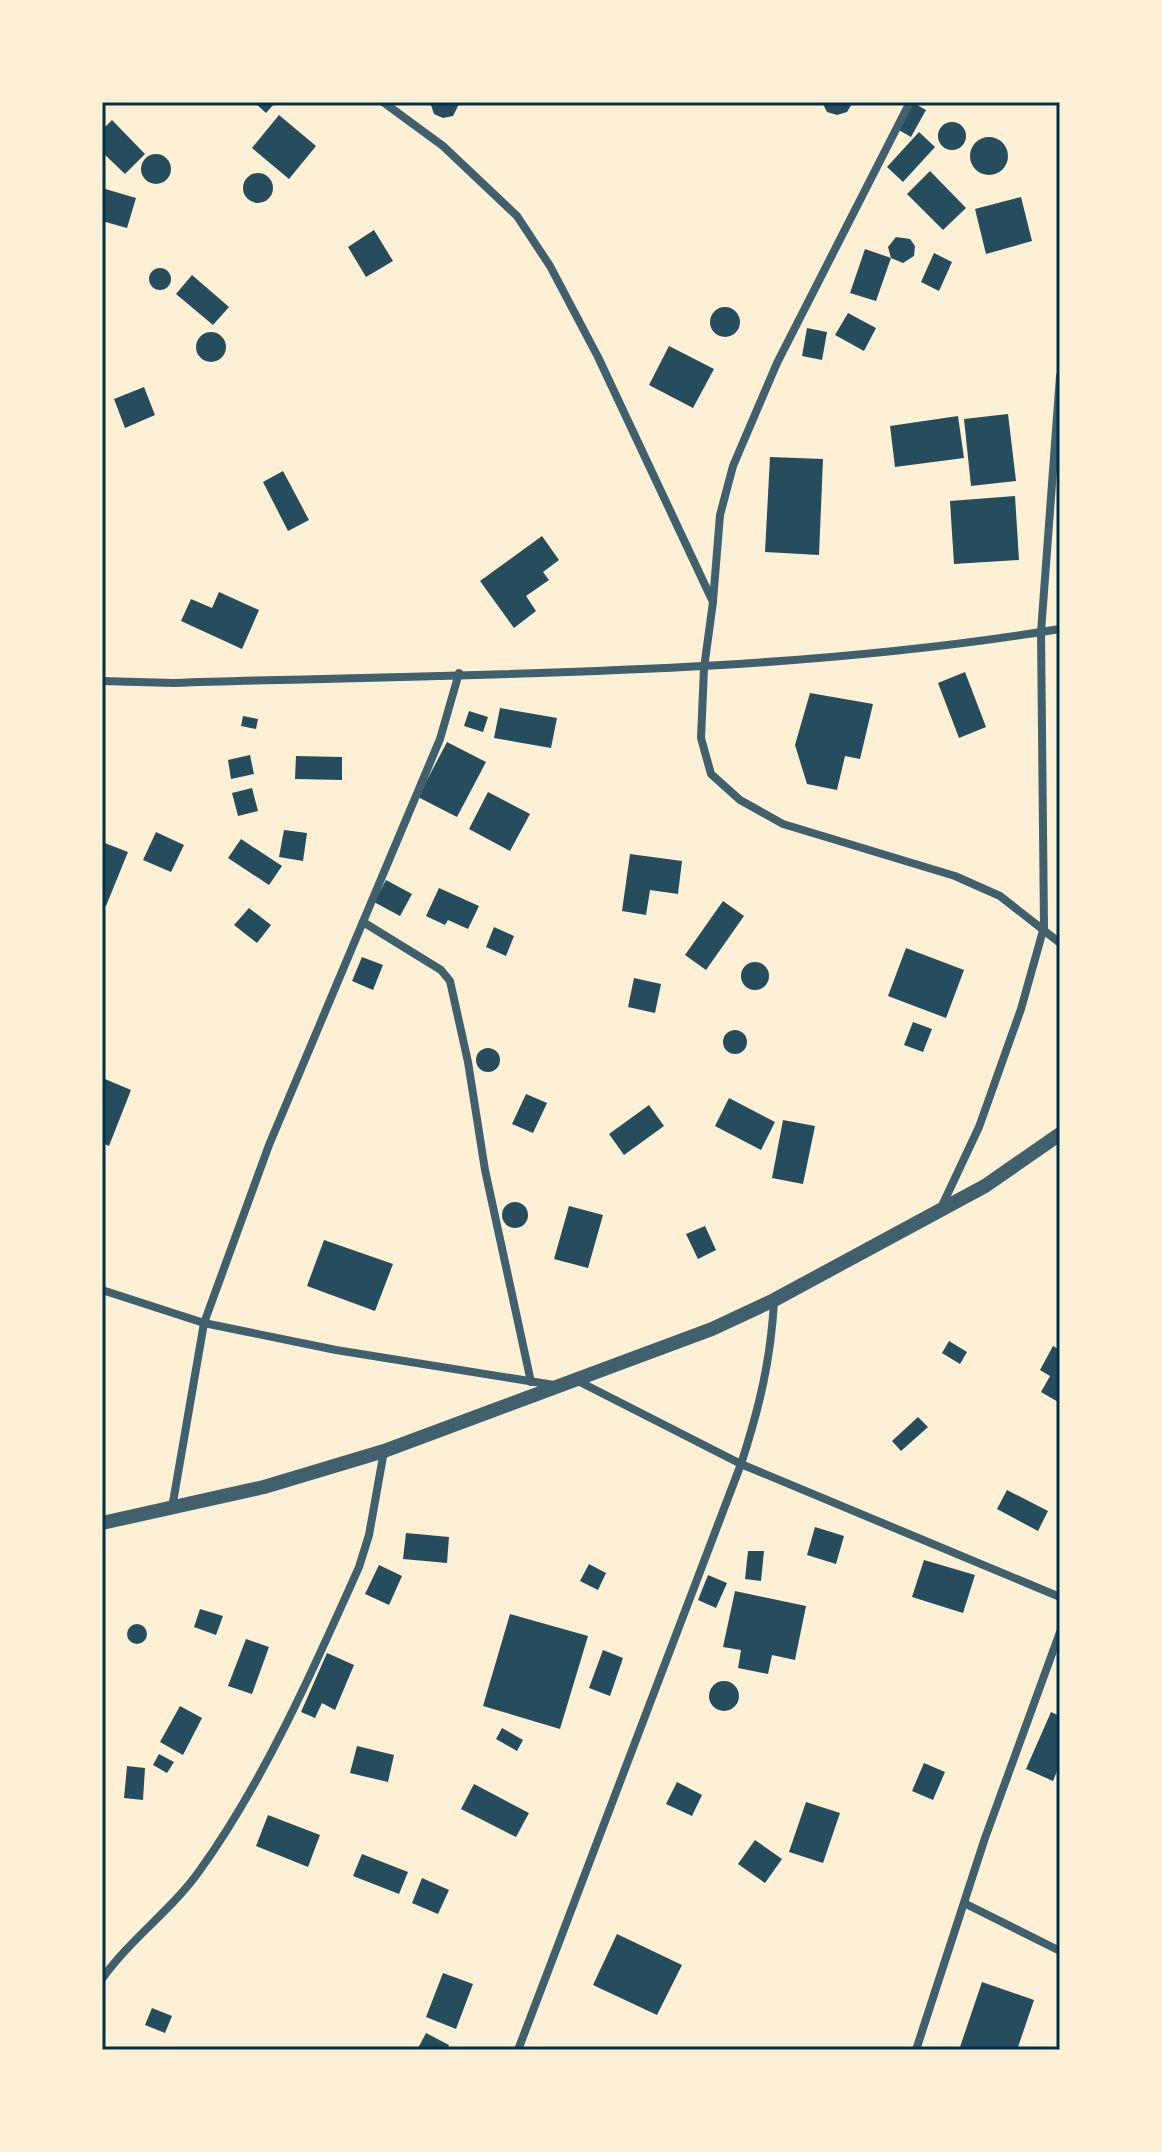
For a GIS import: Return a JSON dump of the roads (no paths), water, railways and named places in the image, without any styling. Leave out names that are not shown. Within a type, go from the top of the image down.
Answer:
[{"type":"street","points":[[383,102],[443,146],[517,216],[550,266],[598,357],[713,602]]},
{"type":"street","points":[[910,102],[784,349],[733,466],[720,515],[704,668],[701,738],[711,774],[740,800],[783,824],[955,876],[1000,896],[1044,927],[1060,943]]},
{"type":"street","points":[[939,1211],[979,1127],[1021,1009],[1044,927],[1041,632],[1060,376]]},
{"type":"street","points":[[102,681],[174,683],[704,668],[973,643],[1060,629]]},
{"type":"street","points":[[172,1508],[204,1323],[269,1145],[440,739],[459,673]]},
{"type":"street","points":[[363,922],[441,970],[450,981],[468,1062],[485,1170],[531,1382]]},
{"type":"street","points":[[102,1523],[264,1487],[384,1451],[712,1329],[774,1300],[985,1186],[1060,1134]]},
{"type":"street","points":[[102,1290],[204,1323],[336,1350],[559,1386]]},
{"type":"street","points":[[518,2050],[741,1464],[762,1402],[772,1347],[774,1300]]},
{"type":"street","points":[[576,1380],[741,1464],[1060,1597]]},
{"type":"street","points":[[102,1979],[114,1961],[199,1872],[253,1782],[312,1668],[359,1567],[369,1535],[384,1451]]},
{"type":"street","points":[[916,2050],[985,1838],[1060,1632]]},
{"type":"street","points":[[966,1904],[1060,1951]]}]
